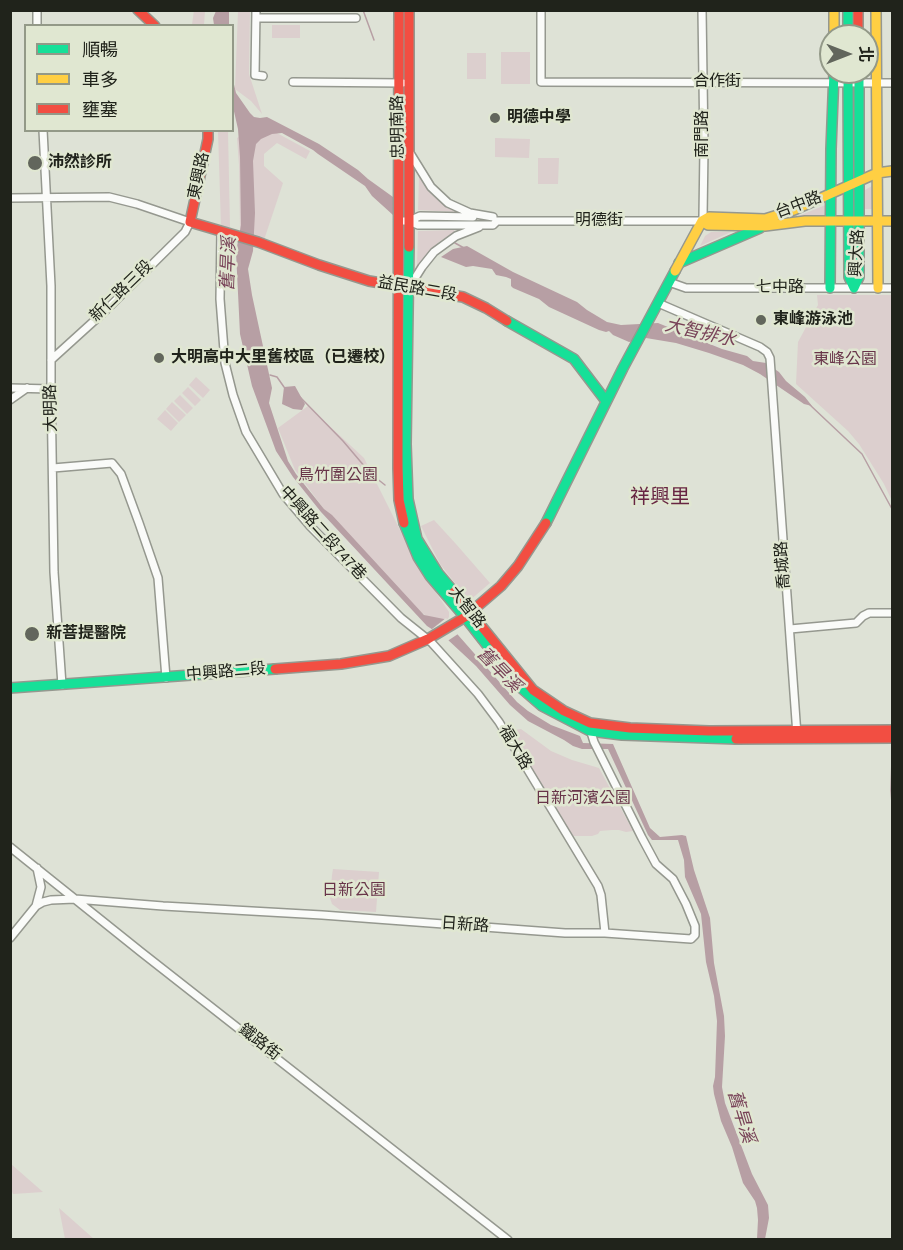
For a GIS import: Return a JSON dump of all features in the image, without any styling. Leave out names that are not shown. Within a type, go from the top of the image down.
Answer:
[{"type":"street","points":[[138,10],[153,24]]},
{"type":"street","name":"忠明南路","points":[[399,10],[409,152],[404,221],[399,243]]},
{"type":"street","name":"忠明南路","points":[[404,221],[403,83],[409,10]]},
{"type":"street","name":"合作街","points":[[541,10],[541,82],[819,83]]},
{"type":"street","name":"南門路","points":[[702,10],[704,217],[702,221]]},
{"type":"street","points":[[263,76],[255,75],[256,14],[356,18]]},
{"type":"street","points":[[293,82],[403,83]]},
{"type":"street","name":"興大路","points":[[831,288],[833,84]]},
{"type":"street","name":"興大路","points":[[848,84],[849,186],[859,277],[854,288]]},
{"type":"street","name":"興大路","points":[[854,221],[859,181],[859,84]]},
{"type":"street","name":"興大路","points":[[875,84],[878,288]]},
{"type":"street","name":"大明路","points":[[43,132],[51,286],[54,572],[62,685]]},
{"type":"street","name":"東興路","points":[[190,222],[208,132]]},
{"type":"street","points":[[409,152],[431,187],[448,203],[470,213],[495,219]]},
{"type":"street","name":"台中路","points":[[892,171],[877,173],[794,210],[765,219],[709,217],[702,221],[708,225],[765,226],[805,221],[892,221]]},
{"type":"street","points":[[10,198],[109,197],[221,232]]},
{"type":"street","name":"明德街","points":[[404,221],[420,216],[702,221]]},
{"type":"street","name":"明德街","points":[[404,221],[418,225],[494,225],[495,219]]},
{"type":"street","name":"大智路","points":[[404,221],[409,288],[406,444],[408,499],[417,538],[438,573],[468,615]]},
{"type":"street","points":[[468,615],[501,586],[518,566],[547,521],[606,401],[702,221]]},
{"type":"street","name":"新仁路三段","points":[[51,360],[105,311],[185,232],[190,222]]},
{"type":"street","points":[[409,288],[434,252],[456,236],[485,225]]},
{"type":"street","name":"台中路","points":[[679,264],[765,226]]},
{"type":"street","name":"益民路二段","points":[[221,232],[369,281],[463,297],[574,359],[606,401]]},
{"type":"street","name":"中興路二段747巷","points":[[221,232],[219,284],[225,363],[232,396],[246,432],[283,494],[310,526],[401,618],[432,637]]},
{"type":"street","name":"大智路","points":[[399,243],[398,468],[399,500],[404,520],[418,557],[430,576],[468,615],[533,690],[590,727],[892,738]]},
{"type":"street","name":"七中路","points":[[669,282],[686,288],[892,288]]},
{"type":"street","name":"喬城路","points":[[656,305],[760,347],[767,352],[770,358],[797,734]]},
{"type":"street","points":[[591,383],[613,388]]},
{"type":"street","points":[[10,388],[51,389]]},
{"type":"street","points":[[10,400],[27,388]]},
{"type":"street","points":[[53,468],[112,463],[121,474],[158,578],[166,678]]},
{"type":"street","points":[[790,629],[856,623],[869,614],[892,613]]},
{"type":"street","name":"中興路二段","points":[[10,688],[27,684],[62,685],[341,664],[389,656],[432,637],[468,615]]},
{"type":"street","name":"福大路","points":[[432,637],[499,722],[598,886],[602,895],[605,933]]},
{"type":"street","name":"日新路","points":[[36,906],[47,900],[75,898],[565,933],[605,933],[691,939],[696,931],[693,919],[673,879],[656,864],[642,838],[594,742],[590,727]]},
{"type":"street","name":"大智路","points":[[797,734],[892,730]]},
{"type":"street","name":"鐵路街","points":[[10,847],[507,1239]]},
{"type":"street","points":[[10,938],[36,906],[41,886],[37,868]]},
{"type":"green space","points":[[194,10],[205,11],[204,24],[192,24]]},
{"type":"green space","points":[[238,11],[250,11],[249,74],[262,114],[251,101],[235,89]]},
{"type":"green space","points":[[272,25],[300,25],[300,38],[272,38]]},
{"type":"green space","points":[[501,52],[530,52],[530,84],[501,84]]},
{"type":"green space","points":[[467,53],[486,53],[486,79],[467,79]]},
{"type":"green space","points":[[254,126],[275,132],[310,151],[306,159],[277,143],[264,154],[264,166],[283,183],[264,240],[240,229],[237,138]]},
{"type":"green space","points":[[218,132],[228,132],[230,227],[221,227]]},
{"type":"green space","points":[[495,138],[530,139],[529,158],[495,157]]},
{"type":"green space","points":[[538,158],[559,158],[558,184],[538,184]]},
{"type":"green space","points":[[419,176],[437,198],[457,212],[418,210]]},
{"type":"green space","points":[[872,186],[872,209],[865,209],[865,190]]},
{"type":"green space","points":[[828,204],[828,217],[796,217]]},
{"type":"green space","points":[[454,230],[455,232],[439,242],[427,254],[417,267],[418,231]]},
{"type":"green space","points":[[711,232],[731,232],[700,246],[705,236]]},
{"type":"green space","name":"東峰公園","points":[[817,295],[892,295],[892,501],[859,444],[848,431],[796,384],[798,342],[818,305]]},
{"type":"green space","points":[[196,377],[210,390],[203,398],[189,385]]},
{"type":"green space","points":[[188,387],[201,400],[195,406],[182,393]]},
{"type":"green space","points":[[180,395],[193,408],[187,414],[174,401]]},
{"type":"green space","points":[[172,402],[186,415],[179,422],[166,409]]},
{"type":"green space","name":"鳥竹圍公園","points":[[308,406],[364,458],[417,564],[449,612],[446,621],[433,621],[417,609],[324,509],[295,470],[278,428]]},
{"type":"green space","points":[[165,410],[178,423],[171,431],[157,419]]},
{"type":"green space","points":[[434,520],[490,583],[469,601],[440,564],[421,526]]},
{"type":"green space","name":"日新河濱公園","points":[[521,729],[551,751],[599,768],[633,831],[612,830],[600,831],[592,836],[571,836],[507,731]]},
{"type":"green space","name":"日新公園","points":[[333,869],[379,872],[376,912],[340,910],[332,904],[330,898]]},
{"type":"green space","points":[[11,1164],[43,1192],[13,1194]]},
{"type":"green space","points":[[59,1208],[94,1239],[65,1239]]},
{"type":"shaded area","points":[[216,11],[229,11],[229,24],[214,24],[213,18]]},
{"type":"shaded area","points":[[234,84],[236,93],[254,117],[267,117],[319,144],[393,197],[393,215],[372,196],[365,186],[313,150],[282,133],[272,134],[256,144],[253,161],[255,213],[253,251],[248,269],[272,388],[269,403],[288,461],[324,509],[424,615],[444,619],[517,702],[551,725],[580,736],[583,743],[613,744],[650,828],[660,837],[686,836],[694,870],[710,918],[714,963],[724,1016],[722,1087],[725,1103],[752,1174],[768,1205],[769,1218],[765,1239],[757,1239],[758,1220],[755,1201],[743,1183],[714,1094],[717,1021],[714,996],[706,962],[701,914],[685,877],[684,860],[678,840],[652,840],[648,835],[608,749],[582,749],[573,746],[528,721],[510,705],[476,666],[447,639],[427,626],[321,512],[276,451],[252,386],[240,334],[236,252],[241,225],[238,129],[234,111]]},
{"type":"shaded area","points":[[467,246],[513,272],[577,302],[607,322],[621,325],[658,323],[722,349],[747,356],[753,361],[766,363],[779,372],[812,406],[804,404],[743,365],[676,343],[646,338],[629,342],[609,331],[599,330],[549,307],[539,299],[513,288],[511,279],[496,275],[492,269],[466,267],[441,257],[453,249]]},
{"type":"shaded area","points":[[295,386],[305,404],[302,410],[282,404],[284,387]]},
{"type":"pier","points":[[446,618],[458,634],[446,642],[432,629]]},
{"type":"waterway","points":[[363,10],[374,40]]},
{"type":"waterway","name":"大智排水","points":[[455,243],[464,248]]},
{"type":"waterway","points":[[270,375],[277,377],[284,387]]},
{"type":"waterway","points":[[300,397],[371,474],[385,485]]},
{"type":"waterway","name":"大智排水","points":[[810,405],[862,454],[892,509]]},
{"type":"waterway","points":[[892,759],[892,804]]},
{"type":"traffic: fast","points":[[848,10],[848,24]]},
{"type":"traffic: fast","points":[[830,288],[834,84]]},
{"type":"traffic: fast","points":[[848,84],[849,277],[854,288]]},
{"type":"traffic: fast","points":[[854,288],[859,277],[859,84]]},
{"type":"traffic: fast","points":[[679,263],[760,228]]},
{"type":"traffic: fast","points":[[409,247],[406,444],[408,499],[417,539],[438,573],[454,592]]},
{"type":"traffic: fast","points":[[546,523],[623,368],[675,271]]},
{"type":"traffic: fast","points":[[507,321],[574,359],[606,401]]},
{"type":"traffic: fast","points":[[404,523],[418,557],[430,576],[519,686],[542,706],[590,731],[622,735],[736,739]]},
{"type":"traffic: fast","points":[[10,688],[275,669]]},
{"type":"traffic: slow","points":[[834,10],[834,24]]},
{"type":"traffic: slow","points":[[876,10],[878,288]]},
{"type":"traffic: slow","points":[[675,271],[702,221],[709,217],[765,219],[794,210],[877,173],[892,171]]},
{"type":"traffic: slow","points":[[702,221],[708,225],[765,226],[805,221],[892,221]]},
{"type":"traffic: jam","points":[[138,10],[153,24]]},
{"type":"traffic: jam","points":[[399,10],[398,468],[399,500],[404,523]]},
{"type":"traffic: jam","points":[[409,10],[409,247]]},
{"type":"traffic: jam","points":[[858,10],[858,24]]},
{"type":"traffic: jam","points":[[208,132],[190,222],[258,242],[369,281],[463,297],[507,321]]},
{"type":"traffic: jam","points":[[275,669],[341,664],[389,656],[428,639],[465,617],[501,586],[518,566],[546,523]]},
{"type":"traffic: jam","points":[[454,592],[533,690],[564,711],[590,723],[630,728],[709,731],[892,730]]},
{"type":"traffic: jam","points":[[736,739],[892,738]]},
{"type":"place","name":"明德中學","points":[[495,118]]},
{"type":"place","name":"沛然診所","points":[[35,163]]},
{"type":"place","name":"東峰游泳池","points":[[761,320]]},
{"type":"place","name":"大明高中大里舊校區（已遷校）","points":[[159,358]]},
{"type":"place","name":"新菩提醫院","points":[[32,634]]},
{"type":"district","name":"祥興里","points":[[660,499]]},
{"type":"water label","name":"舊旱溪","points":[[230,264]]},
{"type":"water label","name":"舊旱溪","points":[[498,671]]},
{"type":"water label","name":"舊旱溪","points":[[740,1117]]}]
